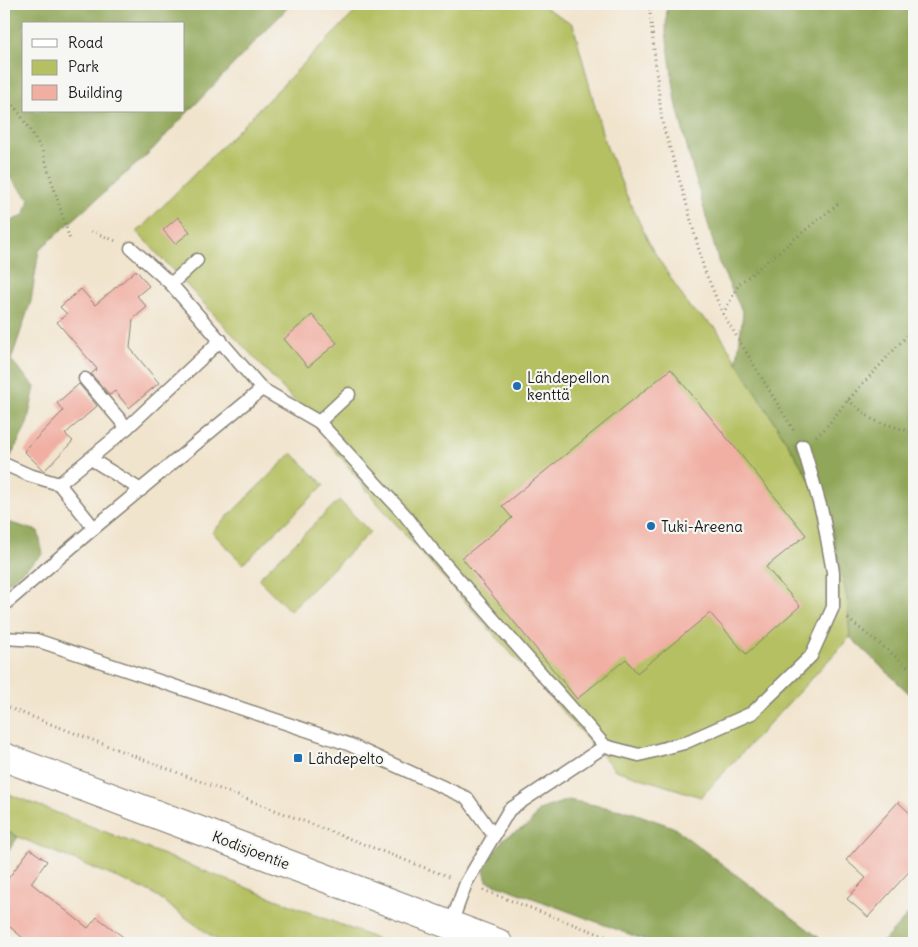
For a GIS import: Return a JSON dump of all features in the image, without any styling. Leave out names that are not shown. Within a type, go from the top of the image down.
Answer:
[{"type":"street","name":"Kodisjoentie","points":[[4,757],[498,943]]},
{"type":"lane","points":[[131,248],[171,284],[262,389],[319,422],[405,515],[430,547],[605,746],[639,755],[684,743],[752,713],[812,656],[833,607],[833,572],[823,516],[803,446]]},
{"type":"lane","points":[[171,284],[197,260]]},
{"type":"lane","points":[[59,484],[127,428],[221,340]]},
{"type":"lane","points":[[85,379],[127,428]]},
{"type":"lane","points":[[4,605],[262,389]]},
{"type":"lane","points":[[319,422],[349,394]]},
{"type":"lane","points":[[91,459],[141,490]]},
{"type":"lane","points":[[4,464],[59,484],[94,528]]},
{"type":"lane","points":[[4,638],[36,640],[348,744],[467,798],[494,836]]},
{"type":"lane","points":[[451,924],[466,883],[509,810],[605,746]]},
{"type":"path","points":[[649,4],[662,122],[704,269],[723,314],[803,446],[823,431],[848,400],[914,328]]},
{"type":"path","points":[[4,93],[20,114],[42,150],[70,240]]},
{"type":"path","points":[[723,314],[739,284],[840,202]]},
{"type":"path","points":[[91,230],[131,248]]},
{"type":"path","points":[[848,400],[873,420],[914,433]]},
{"type":"path","points":[[833,607],[914,671]]},
{"type":"path","points":[[4,706],[623,943]]},
{"type":"green space","points":[[4,4],[291,4],[149,153],[39,250],[31,301],[11,360],[35,387],[27,424],[4,470],[4,225],[25,214],[29,199],[4,171]]},
{"type":"green space","name":"Lähdepellon kenttä","points":[[363,4],[539,4],[573,24],[604,140],[626,194],[651,247],[690,308],[716,328],[827,507],[847,598],[850,637],[701,797],[615,770],[378,504],[303,410],[137,232]]},
{"type":"green space","points":[[667,4],[914,4],[914,698],[850,637],[847,598],[827,507],[737,362],[743,313],[719,263],[690,159],[676,102],[666,32]]},
{"type":"green space","points":[[292,453],[324,485],[243,564],[212,532]]},
{"type":"green space","points":[[339,500],[370,532],[290,611],[258,579]]},
{"type":"green space","points":[[4,521],[38,531],[43,554],[4,586]]},
{"type":"green space","points":[[4,792],[387,943],[221,943],[149,891],[18,837],[4,829]]},
{"type":"green space","points":[[568,800],[631,812],[673,827],[826,943],[653,943],[487,881],[484,871],[488,861],[504,838],[529,825],[539,810]]},
{"type":"green space","points":[[4,829],[18,837],[4,857]]},
{"type":"green space","points":[[914,908],[914,943],[882,943]]},
{"type":"building","points":[[178,217],[190,232],[175,244],[163,230]]},
{"type":"building","points":[[136,270],[149,286],[137,296],[147,307],[133,319],[130,348],[159,383],[129,408],[115,391],[110,395],[91,374],[97,369],[57,322],[67,314],[60,307],[81,289],[95,305]]},
{"type":"building","points":[[312,315],[337,343],[308,367],[284,339]]},
{"type":"building","name":"Tuki-Areena","points":[[671,369],[806,535],[766,567],[800,606],[746,654],[710,613],[637,673],[626,659],[577,699],[462,558],[512,518],[502,506]]},
{"type":"building","points":[[79,384],[97,406],[65,434],[73,441],[44,471],[24,451],[63,411],[57,403]]},
{"type":"building","points":[[898,802],[914,817],[914,866],[868,917],[847,899],[866,878],[846,860]]},
{"type":"building","points":[[30,849],[47,861],[31,883],[88,928],[97,917],[131,943],[29,943],[4,922],[4,884]]},
{"type":"place","name":"Lähdepellon kenttä","points":[[517,386]]},
{"type":"place","name":"Tuki-Areena","points":[[651,526]]},
{"type":"place","name":"Lähdepelto","points":[[298,758]]}]
